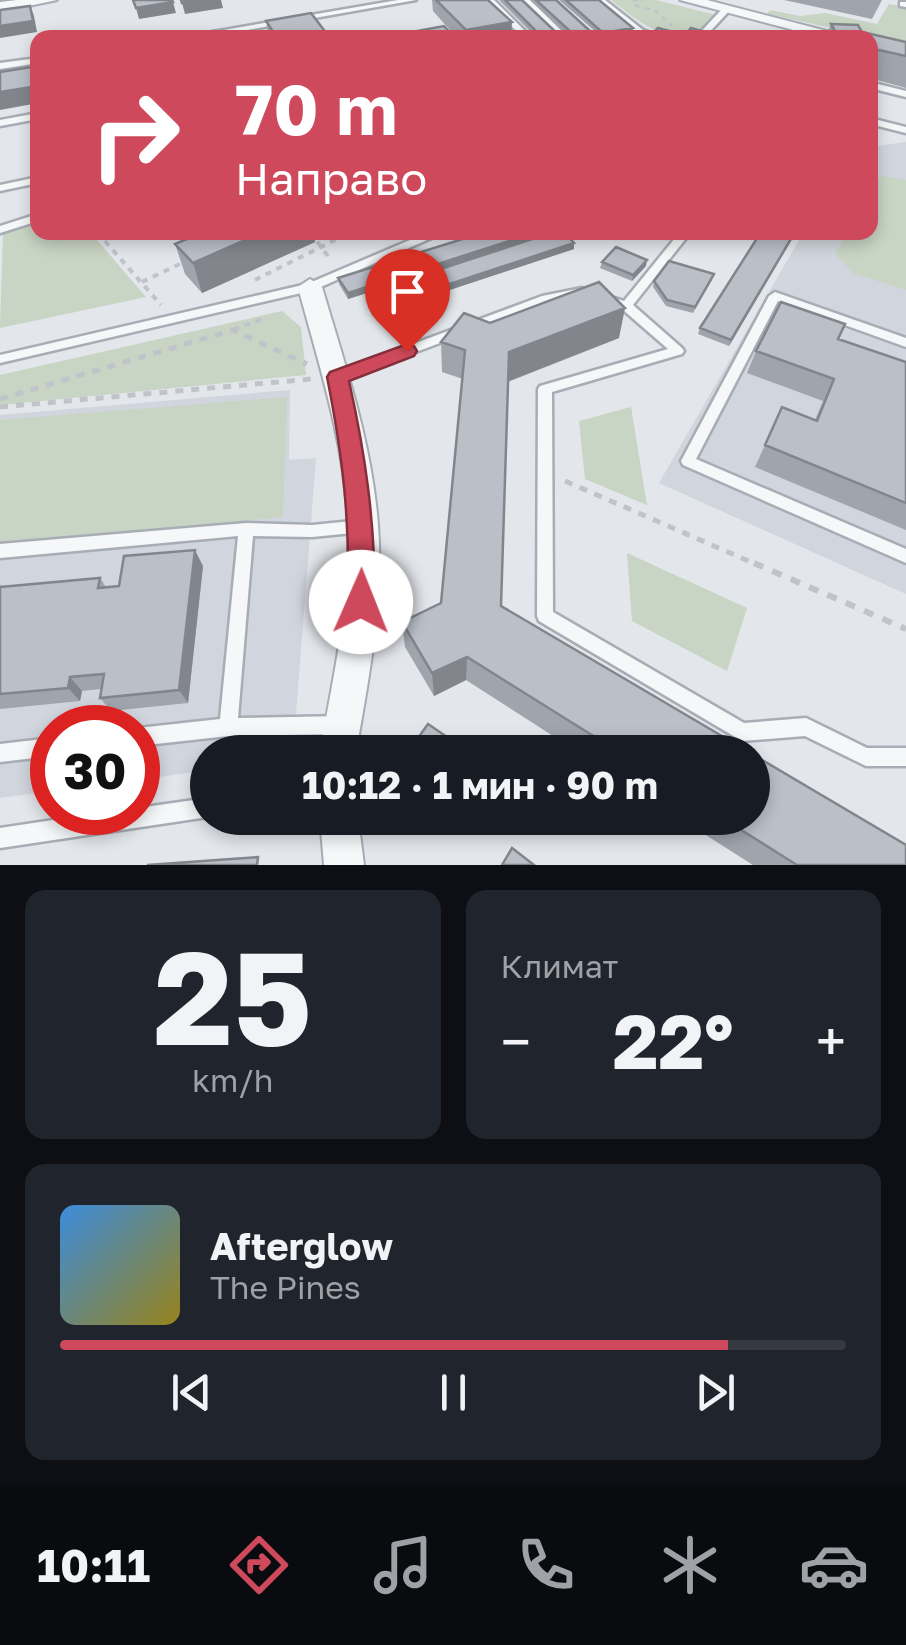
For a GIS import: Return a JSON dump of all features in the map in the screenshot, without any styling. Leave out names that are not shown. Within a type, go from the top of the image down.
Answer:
[{"type":"street","points":[[0,7],[48,0]]},
{"type":"street","points":[[688,0],[813,30]]},
{"type":"street","points":[[310,287],[338,377],[354,452],[363,526],[361,602],[341,735]]},
{"type":"street","points":[[341,835],[344,865]]},
{"type":"lane","points":[[230,30],[412,0]]},
{"type":"lane","points":[[490,0],[520,30]]},
{"type":"lane","points":[[526,0],[558,30]]},
{"type":"lane","points":[[600,0],[638,30]]},
{"type":"lane","points":[[707,30],[727,9]]},
{"type":"lane","points":[[0,66],[30,61]]},
{"type":"lane","points":[[878,87],[906,94]]},
{"type":"lane","points":[[0,123],[30,117]]},
{"type":"lane","points":[[878,122],[906,130]]},
{"type":"lane","points":[[0,188],[30,182]]},
{"type":"lane","points":[[0,230],[30,221]]},
{"type":"lane","points":[[0,358],[310,287],[421,240]]},
{"type":"lane","points":[[626,306],[680,240]]},
{"type":"lane","points":[[338,377],[546,299],[582,292],[626,306],[678,351],[545,389],[545,616],[742,732],[806,727],[866,758],[906,757]]},
{"type":"lane","points":[[906,342],[775,296],[688,461],[906,556]]},
{"type":"lane","points":[[0,551],[246,529],[363,526]]},
{"type":"lane","points":[[228,727],[246,529]]},
{"type":"lane","points":[[160,735],[228,727],[303,735]]},
{"type":"lane","points":[[0,753],[30,750]]},
{"type":"lane","points":[[0,838],[190,810]]},
{"type":"path","points":[[634,0],[644,0]]},
{"type":"path","points":[[627,4],[648,8],[670,21],[669,30]]},
{"type":"path","points":[[104,240],[162,307],[176,309]]},
{"type":"path","points":[[316,240],[340,274]]},
{"type":"path","points":[[251,282],[336,240]]},
{"type":"path","points":[[142,282],[196,258]]},
{"type":"path","points":[[0,399],[232,330],[338,377]]},
{"type":"path","points":[[0,407],[338,377]]},
{"type":"path","points":[[546,472],[906,629]]},
{"type":"shaded area","points":[[906,142],[906,594],[659,483],[799,240],[878,240],[878,146]]},
{"type":"shaded area","points":[[290,390],[289,460],[316,458],[294,735],[190,735],[190,772],[160,777],[160,705],[30,705],[30,794],[0,798],[0,415]]},
{"type":"green space","points":[[611,0],[656,0],[716,15],[700,30],[658,30]]},
{"type":"green space","points":[[889,4],[906,7],[906,44],[878,38],[878,30],[841,30],[767,14],[770,10],[800,16],[825,13],[877,24]]},
{"type":"green space","points":[[882,176],[906,180],[906,290],[853,273],[835,254],[842,240],[878,240],[878,179]]},
{"type":"green space","points":[[30,225],[30,240],[97,240],[146,297],[0,328],[3,233]]},
{"type":"green space","points":[[282,311],[301,327],[306,375],[0,405],[0,375]]},
{"type":"green space","points":[[287,397],[283,517],[0,543],[0,420]]},
{"type":"green space","points":[[631,407],[647,505],[585,479],[579,421]]},
{"type":"green space","points":[[627,553],[747,608],[727,671],[632,621]]},
{"type":"building","points":[[133,0],[172,0],[173,2],[136,8]]},
{"type":"building","points":[[436,0],[488,0],[512,22],[466,30]]},
{"type":"building","points":[[505,0],[522,0],[554,30],[535,30]]},
{"type":"building","points":[[536,0],[556,0],[589,30],[569,30]]},
{"type":"building","points":[[566,0],[599,0],[633,28],[600,30]]},
{"type":"building","points":[[30,6],[33,21],[0,26],[0,10]]},
{"type":"building","points":[[311,13],[324,30],[272,30],[266,21]]},
{"type":"building","points":[[831,24],[858,25],[861,30],[834,30]]},
{"type":"building","points":[[878,36],[906,42],[906,56],[878,50]]},
{"type":"building","points":[[30,67],[30,87],[0,92],[0,72]]},
{"type":"building","points":[[184,240],[245,240],[193,263],[175,244]]},
{"type":"building","points":[[459,240],[512,240],[348,293],[338,278]]},
{"type":"building","points":[[529,240],[574,243],[377,308],[367,293]]},
{"type":"building","points":[[756,240],[790,240],[731,340],[700,328]]},
{"type":"building","points":[[616,247],[647,260],[633,275],[602,262]]},
{"type":"building","points":[[669,261],[714,274],[695,307],[667,300],[654,281]]},
{"type":"building","points":[[599,282],[625,308],[509,352],[501,606],[720,735],[592,735],[467,657],[432,673],[402,622],[441,603],[465,350],[441,342],[464,313],[490,323]]},
{"type":"building","points":[[781,302],[845,324],[838,339],[906,362],[906,503],[765,445],[782,407],[817,421],[834,379],[756,351]]},
{"type":"building","points":[[195,550],[179,690],[100,698],[104,674],[70,677],[68,688],[0,694],[0,587],[100,578],[98,588],[119,586],[124,556]]},
{"type":"building","points":[[428,724],[444,735],[420,735]]},
{"type":"building","points":[[770,765],[906,845],[906,865],[797,865],[749,835],[770,835]]},
{"type":"building","points":[[512,848],[534,865],[502,865]]},
{"type":"building","points":[[258,857],[257,865],[147,865]]},
{"type":"route","points":[[361,602],[363,526],[354,452],[338,377],[407,351]]}]
